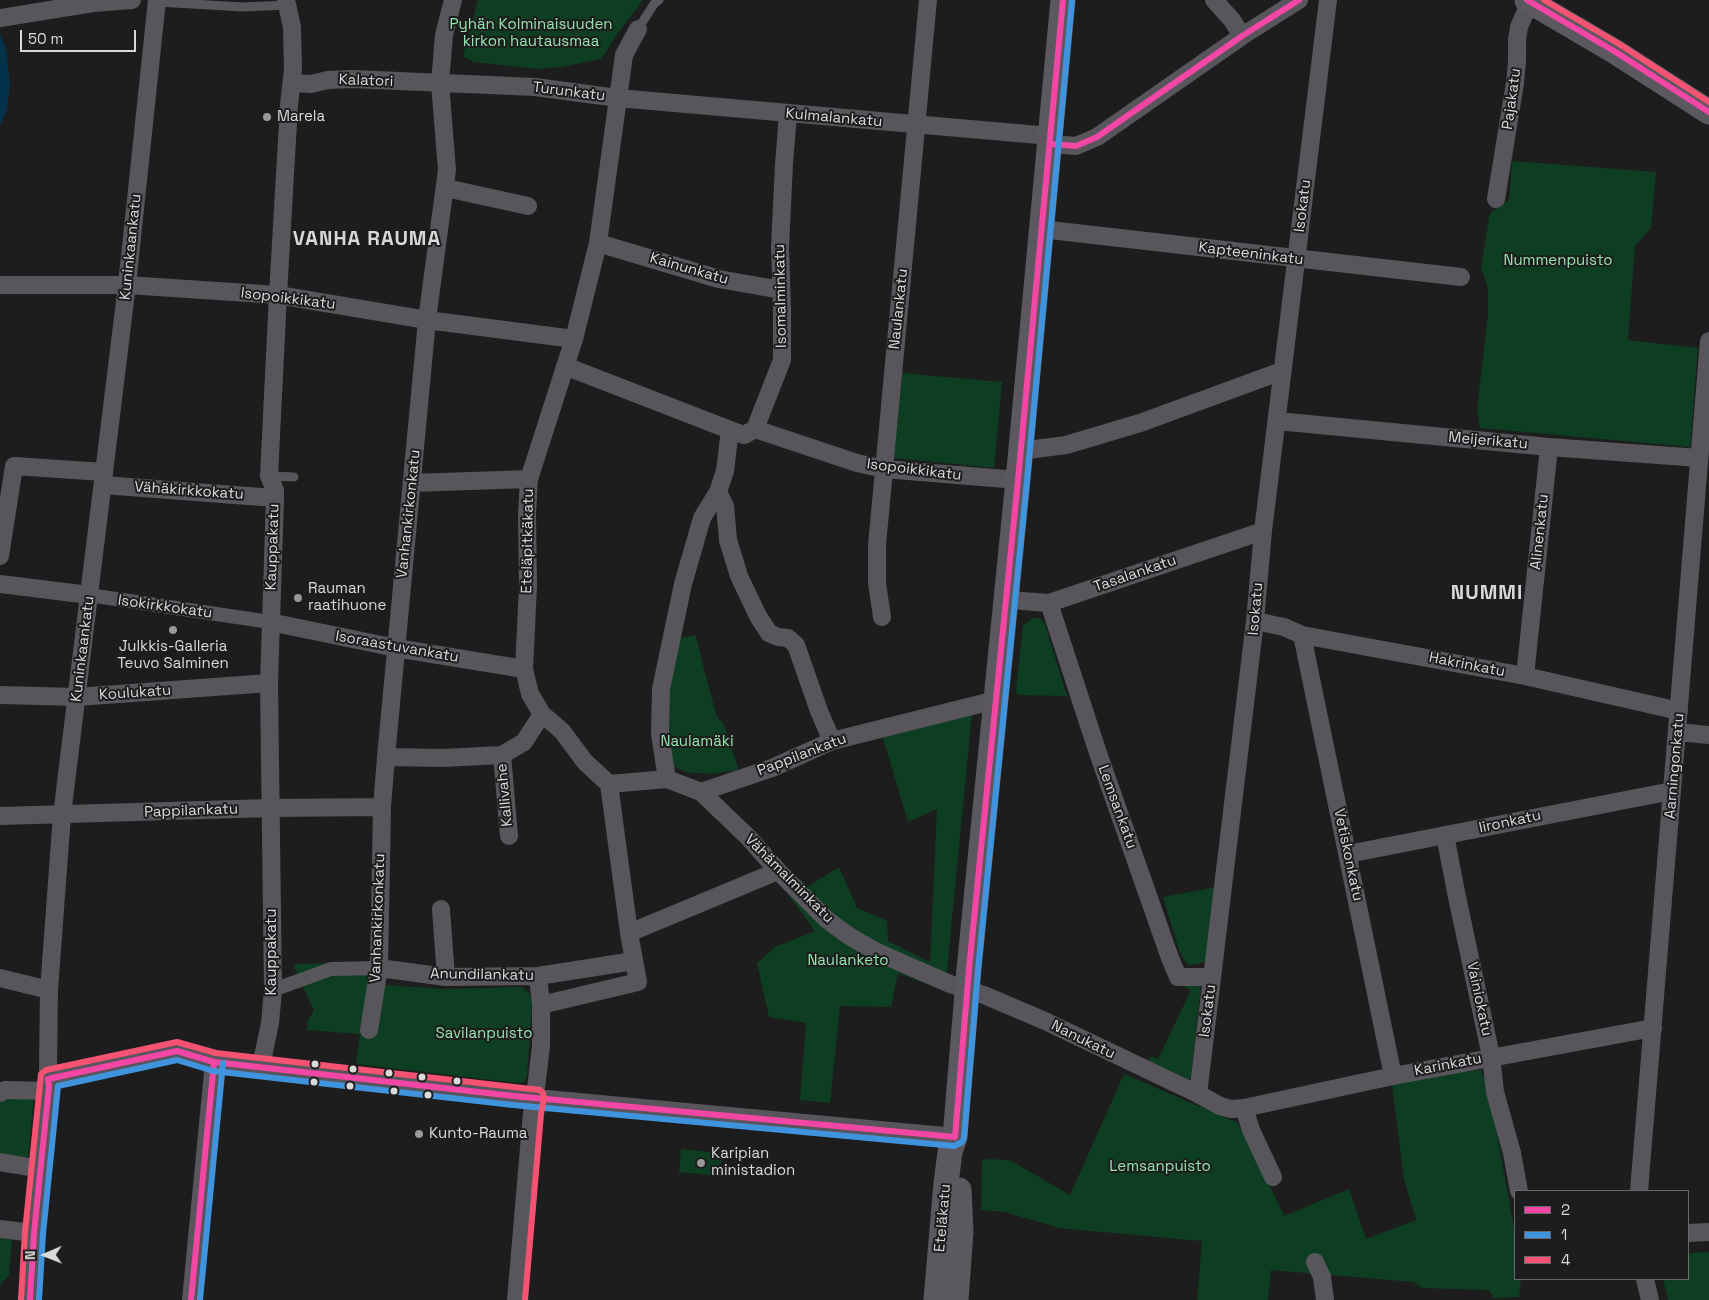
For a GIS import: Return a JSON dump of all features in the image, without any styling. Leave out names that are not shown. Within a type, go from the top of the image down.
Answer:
[{"type":"main road","name":"Eteläkatu","points":[[936,1300],[946,1183],[950,1152],[955,1137],[967,990],[986,702],[1006,598],[1063,0]]},
{"type":"main road","points":[[1529,1],[1614,51],[1709,112]]},
{"type":"main road","name":"Eteläkatu","points":[[955,1137],[958,1151],[960,1232],[956,1300]]},
{"type":"street","points":[[0,18],[93,3],[132,0]]},
{"type":"street","name":"Vanhankirkonkatu","points":[[369,1030],[379,968],[382,807],[396,648],[427,320],[448,170],[440,83],[444,35],[452,0]]},
{"type":"street","name":"Naulankatu","points":[[882,617],[878,599],[876,567],[928,0]]},
{"type":"street","points":[[1214,0],[1232,20],[1242,36]]},
{"type":"street","name":"Kulmalankatu","points":[[618,98],[917,126],[1050,140],[1076,146],[1097,137],[1242,36],[1299,0]]},
{"type":"street","name":"Isokatu","points":[[1198,1094],[1255,621],[1263,531],[1282,371],[1328,0]]},
{"type":"street","name":"Kuninkaankatu","points":[[30,1300],[34,1233],[48,1085],[49,990],[62,815],[127,284],[157,1]]},
{"type":"street","name":"Pajakatu","points":[[1496,198],[1515,83],[1517,40],[1529,1]]},
{"type":"street","name":"Kauppakatu","points":[[261,1066],[270,1023],[273,990],[269,683],[275,498],[269,476],[289,105],[294,47],[287,2]]},
{"type":"street","name":"Turunkatu","points":[[440,83],[535,87],[618,98],[624,55],[638,30]]},
{"type":"street","name":"Kalatori","points":[[292,83],[311,84],[328,80],[353,79],[440,83]]},
{"type":"street","name":"Eteläpitkäkatu","points":[[609,784],[585,762],[562,731],[542,714],[530,694],[524,669],[528,586],[527,514],[529,480],[574,339],[598,243],[618,98]]},
{"type":"street","name":"Isomalminkatu","points":[[755,429],[782,360],[780,247],[788,114]]},
{"type":"street","points":[[446,188],[528,206]]},
{"type":"street","name":"Kapteeninkatu","points":[[1041,229],[1460,277]]},
{"type":"street","name":"Kainunkatu","points":[[598,243],[719,279],[781,290]]},
{"type":"street","name":"Isopoikkikatu","points":[[0,285],[127,284],[278,295],[427,320],[574,339]]},
{"type":"street","name":"Aarningonkatu","points":[[1640,1190],[1709,341]]},
{"type":"street","points":[[565,366],[744,435],[755,429]]},
{"type":"street","points":[[1020,451],[1066,445],[1140,423],[1282,371]]},
{"type":"street","name":"Meijerikatu","points":[[1277,421],[1549,447],[1699,458]]},
{"type":"street","name":"Isopoikkikatu","points":[[755,429],[858,463],[884,469],[1018,480]]},
{"type":"street","points":[[667,779],[660,734],[661,689],[683,584],[702,518],[718,492],[724,470],[730,430]]},
{"type":"street","name":"Alinenkatu","points":[[1525,676],[1549,447]]},
{"type":"street","name":"Vähäkirkkokatu","points":[[0,556],[14,466],[275,498]]},
{"type":"street","points":[[412,483],[529,480]]},
{"type":"street","points":[[718,492],[725,506],[728,540],[738,576],[758,616],[769,633],[778,637],[788,638],[796,645],[819,711],[832,741]]},
{"type":"street","name":"Tasalankatu","points":[[1006,598],[1049,603],[1263,531]]},
{"type":"street","name":"Isokirkkokatu","points":[[0,584],[270,622]]},
{"type":"street","name":"Lemsankatu","points":[[1049,603],[1098,753],[1178,977],[1212,977]]},
{"type":"street","name":"Hakrinkatu","points":[[1255,621],[1284,627],[1302,634],[1525,676],[1679,711]]},
{"type":"street","name":"Isoraastuvankatu","points":[[270,622],[396,648],[524,669]]},
{"type":"street","name":"Vetiskonkatu","points":[[1302,634],[1393,1076]]},
{"type":"street","name":"Koulukatu","points":[[0,696],[77,697],[269,683]]},
{"type":"street","name":"Pappilankatu","points":[[701,792],[772,768],[832,741],[986,702]]},
{"type":"street","points":[[386,757],[443,758],[502,755],[524,742],[542,714]]},
{"type":"street","points":[[1678,732],[1709,735]]},
{"type":"street","name":"Kallivahe","points":[[502,755],[509,836]]},
{"type":"street","points":[[701,792],[667,779],[609,784],[629,932],[778,871]]},
{"type":"street","name":"Iironkatu","points":[[1348,854],[1672,791]]},
{"type":"street","name":"Vähämalminkatu","points":[[701,792],[749,838],[778,871],[826,919],[849,936],[875,951],[967,990]]},
{"type":"street","name":"Pappilankatu","points":[[0,816],[270,808],[382,807]]},
{"type":"street","name":"Vainiokatu","points":[[1446,835],[1457,898],[1491,1056],[1495,1092],[1512,1152],[1519,1190]]},
{"type":"street","points":[[441,909],[446,977]]},
{"type":"street","name":"Anundilankatu","points":[[541,1005],[638,982],[629,932]]},
{"type":"street","name":"Anundilankatu","points":[[273,990],[331,969],[379,968],[446,977],[538,976],[634,961]]},
{"type":"street","points":[[516,1300],[532,1113],[536,1097],[540,1046],[541,1005],[538,976]]},
{"type":"street","points":[[0,978],[49,990]]},
{"type":"street","name":"Nanukatu","points":[[967,990],[984,995],[1045,1022],[1198,1094]]},
{"type":"street","name":"Karinkatu","points":[[1244,1108],[1491,1056],[1653,1028]]},
{"type":"street","points":[[0,1094],[5,1090],[48,1085],[177,1050],[214,1062],[536,1097],[955,1137]]},
{"type":"street","points":[[191,1300],[214,1062]]},
{"type":"street","points":[[1198,1094],[1220,1106],[1231,1109],[1244,1108],[1251,1130],[1274,1177]]},
{"type":"street","points":[[0,1162],[41,1169]]},
{"type":"street","points":[[0,1229],[34,1233]]},
{"type":"street","points":[[1689,1233],[1709,1232]]},
{"type":"street","points":[[1316,1262],[1322,1277],[1325,1300]]},
{"type":"street","points":[[1646,1280],[1650,1300]]},
{"type":"lane","name":"Turunkatu","points":[[638,30],[654,4],[659,0]]},
{"type":"lane","points":[[157,1],[243,7],[287,2]]},
{"type":"lane","points":[[269,476],[294,477]]},
{"type":"green space","name":"Pyhän Kolminaisuuden kirkon hautausmaa","points":[[478,0],[643,0],[601,59],[561,67],[538,69],[474,62],[463,56]]},
{"type":"green space","name":"Nummenpuisto","points":[[1512,161],[1656,172],[1651,228],[1635,246],[1628,340],[1698,348],[1690,447],[1480,428],[1477,410],[1488,314],[1488,289],[1481,267],[1490,213],[1509,200]]},
{"type":"green space","points":[[902,373],[1002,382],[994,468],[894,458]]},
{"type":"green space","points":[[1033,618],[1040,618],[1045,624],[1067,696],[1018,695],[1016,692],[1023,625]]},
{"type":"green space","name":"Naulamäki","points":[[696,635],[717,717],[723,723],[739,770],[711,774],[685,772],[673,766],[666,749],[666,693],[674,639]]},
{"type":"green space","name":"Naulanketo","points":[[972,713],[945,991],[898,973],[891,1007],[840,1006],[830,1103],[800,1100],[806,1023],[769,1017],[757,963],[775,947],[815,931],[787,893],[800,879],[807,887],[839,867],[857,908],[887,921],[888,941],[930,962],[937,809],[908,822],[883,738]]},
{"type":"green space","points":[[1217,887],[1206,961],[1189,965],[1179,950],[1163,897]]},
{"type":"green space","name":"Savilanpuisto","points":[[367,962],[367,979],[372,984],[444,989],[520,987],[525,989],[530,994],[532,1003],[527,1077],[524,1082],[518,1083],[356,1064],[360,1034],[307,1030],[308,1020],[314,1011],[293,964]]},
{"type":"green space","points":[[1188,982],[1201,985],[1189,1080],[1149,1061],[1151,1056],[1158,1059],[1191,990],[1183,986]]},
{"type":"green space","name":"Lemsanpuisto","points":[[1481,1070],[1489,1090],[1514,1228],[1514,1280],[1521,1280],[1519,1297],[1494,1298],[1489,1290],[1421,1288],[1414,1282],[1271,1270],[1268,1300],[1197,1300],[1202,1241],[1059,1228],[1005,1212],[981,1210],[982,1159],[1010,1160],[1070,1195],[1124,1074],[1238,1123],[1284,1216],[1349,1189],[1366,1239],[1416,1220],[1404,1179],[1392,1085],[1453,1073]]},
{"type":"green space","points":[[3,1096],[34,1096],[28,1159],[0,1157],[0,1100]]},
{"type":"green space","name":"Karipian ministadion","points":[[681,1149],[722,1153],[720,1176],[679,1172]]},
{"type":"green space","points":[[0,1234],[7,1235],[12,1240],[9,1275],[0,1285]]},
{"type":"green space","points":[[1709,1252],[1709,1300],[1668,1300],[1663,1280],[1689,1280],[1689,1253]]},
{"type":"water","points":[[0,33],[7,53],[10,86],[7,109],[0,126]]},
{"type":"transit line","name":"2","points":[[30,1300],[34,1233],[49,1086],[48,1079],[177,1051],[214,1062],[514,1096],[955,1137],[969,969],[1018,480],[1063,0]]},
{"type":"transit line","name":"2","points":[[1050,144],[1076,146],[1097,137],[1242,36],[1299,0]]},
{"type":"transit line","name":"2","points":[[1527,0],[1614,51],[1709,112]]},
{"type":"transit line","name":"4","points":[[1544,0],[1619,44],[1709,102]]},
{"type":"transit line","name":"1","points":[[39,1300],[43,1234],[58,1086],[177,1060],[213,1071],[513,1105],[954,1146],[962,1142],[964,1138],[978,970],[1027,481],[1072,1]]},
{"type":"transit line","name":"4","points":[[21,1299],[25,1232],[41,1074],[46,1070],[177,1042],[216,1053],[540,1090],[544,1098],[525,1300]]},
{"type":"transit line","name":"2","points":[[191,1300],[214,1062]]},
{"type":"transit line","name":"1","points":[[200,1300],[223,1063]]},
{"type":"place","name":"Marela","points":[[267,117]]},
{"type":"place","name":"Rauman raatihuone","points":[[298,598]]},
{"type":"place","name":"Julkkis-Galleria Teuvo Salminen","points":[[173,630]]},
{"type":"place","name":"Kunto-Rauma","points":[[419,1134]]},
{"type":"place","name":"Karipian ministadion","points":[[701,1163]]},
{"type":"district","name":"VANHA RAUMA","points":[[367,240]]},
{"type":"district","name":"NUMMI","points":[[1487,594]]}]
